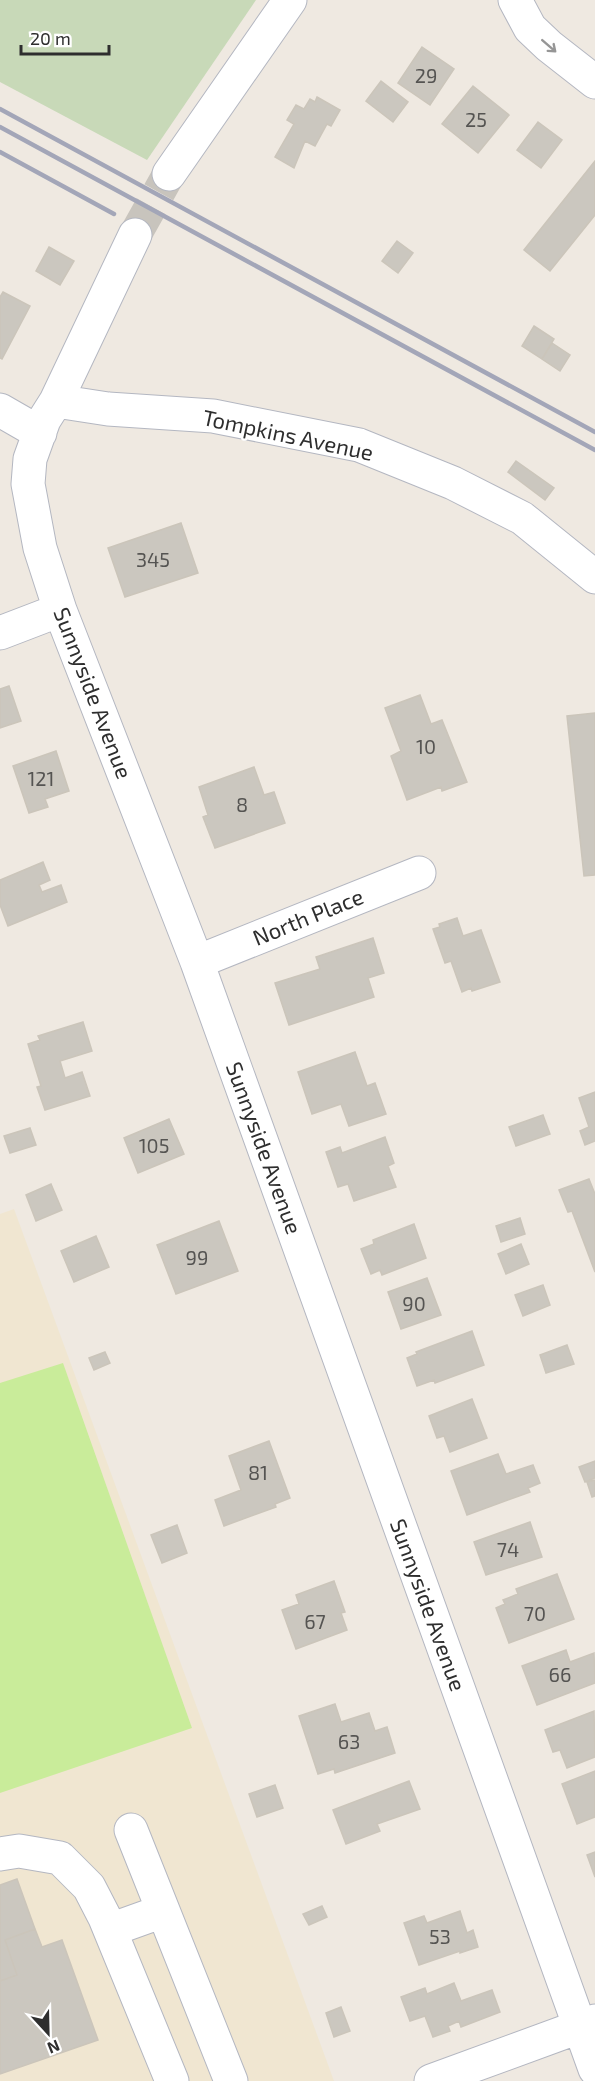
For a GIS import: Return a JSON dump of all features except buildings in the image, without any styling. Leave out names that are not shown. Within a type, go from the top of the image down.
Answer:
[{"type":"street","points":[[169,174],[290,0]]},
{"type":"street","points":[[515,0],[530,28],[595,82]]},
{"type":"street","name":"Sunnyside Avenue","points":[[135,235],[56,401],[44,420],[30,459],[28,484],[40,548],[60,610],[197,962],[587,2024],[595,2069]]},
{"type":"street","name":"Tompkins Avenue","points":[[56,401],[108,409],[213,416],[359,445],[453,483],[522,518],[595,577]]},
{"type":"street","points":[[0,410],[40,433]]},
{"type":"street","points":[[0,633],[60,610]]},
{"type":"street","name":"North Place","points":[[197,962],[420,873]]},
{"type":"street","points":[[131,1830],[231,2081]]},
{"type":"street","points":[[0,1854],[19,1851],[60,1858],[88,1887],[110,1930],[172,2081]]},
{"type":"street","points":[[110,1930],[163,1911]]},
{"type":"street","points":[[431,2081],[587,2024]]},
{"type":"shaded area","points":[[14,1209],[334,2081],[0,2081],[0,1214]]},
{"type":"green space","points":[[0,0],[256,0],[147,160],[0,82]]},
{"type":"green space","points":[[63,1363],[192,1728],[0,1793],[0,1383]]},
{"type":"tunnel","points":[[135,235],[169,174]]},
{"type":"railway","points":[[0,109],[595,432]]},
{"type":"railway","points":[[0,127],[595,450]]},
{"type":"railway","points":[[0,152],[114,214]]}]
